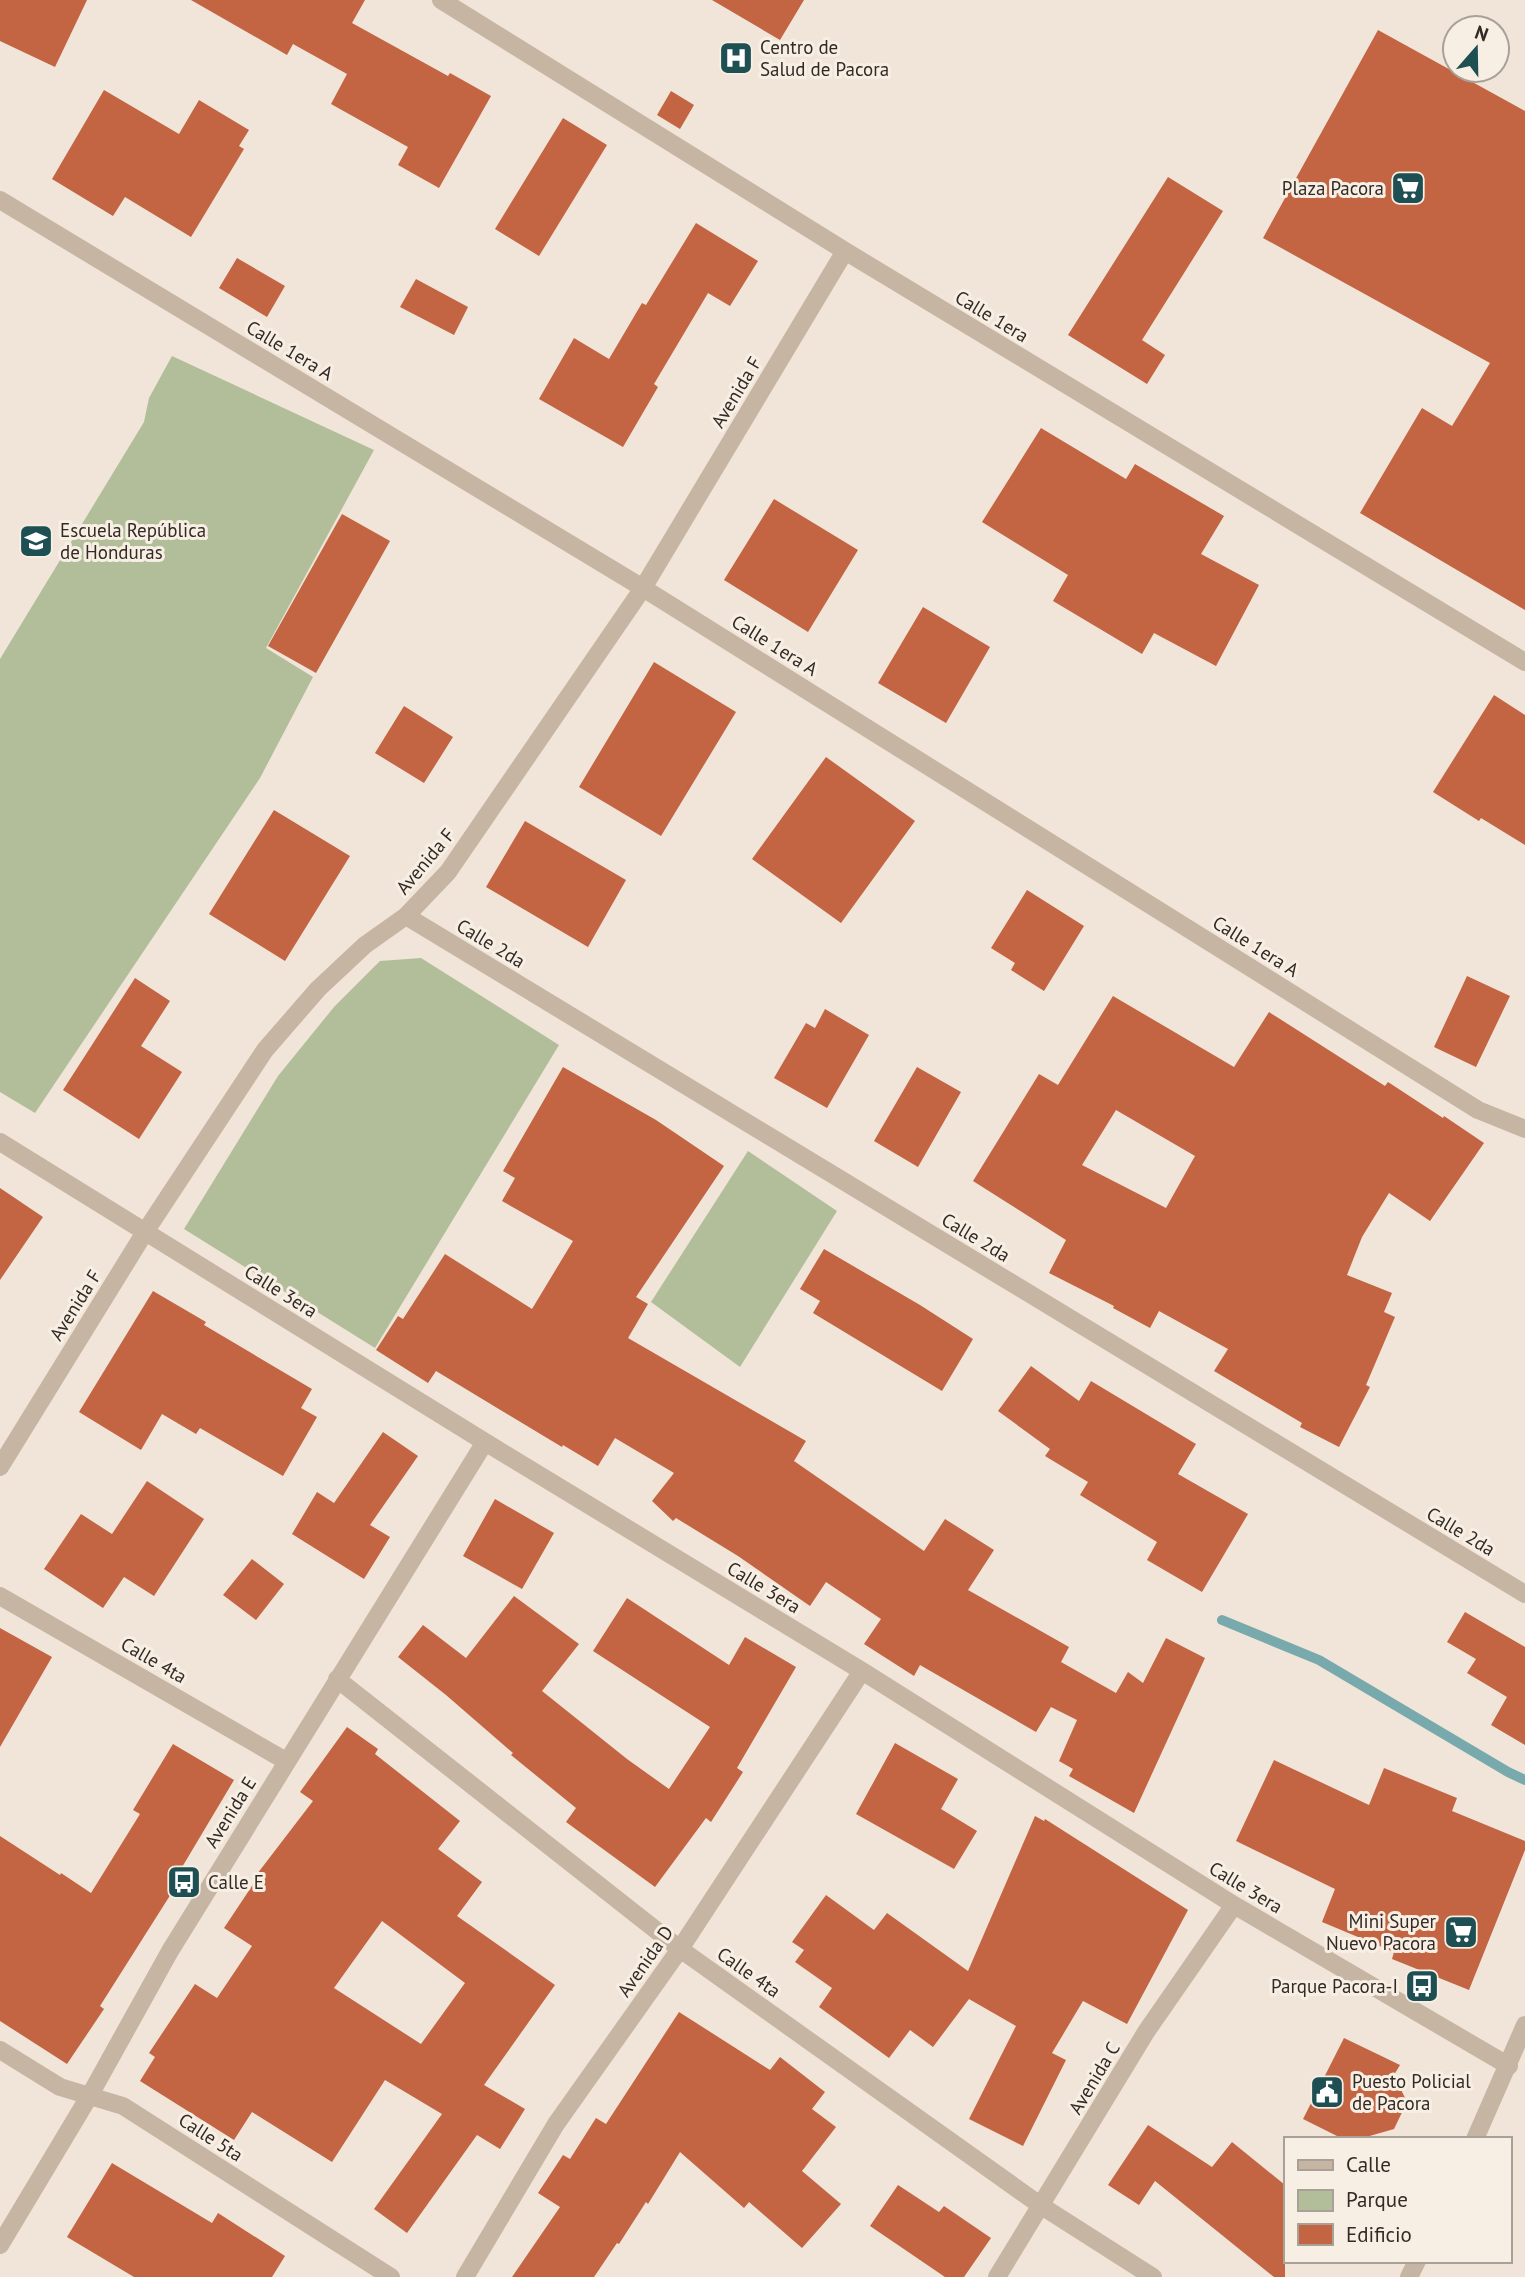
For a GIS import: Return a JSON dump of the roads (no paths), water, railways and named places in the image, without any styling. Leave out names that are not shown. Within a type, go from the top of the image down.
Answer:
[{"type":"street","name":"Calle 1era","points":[[442,0],[845,251],[1525,662]]},
{"type":"street","name":"Calle 1era A","points":[[0,200],[643,587],[1478,1110],[1525,1129]]},
{"type":"street","name":"Avenida F","points":[[0,1466],[145,1232],[265,1050],[318,989],[365,945],[406,916],[448,873],[643,587],[845,251]]},
{"type":"street","name":"Calle 2da","points":[[406,916],[1525,1594]]},
{"type":"street","name":"Calle 3era","points":[[0,1142],[485,1443],[862,1671],[1234,1905],[1509,2066]]},
{"type":"street","name":"Avenida E","points":[[0,2245],[90,2095],[170,1951],[485,1443]]},
{"type":"street","name":"Calle 4ta","points":[[0,1596],[286,1761]]},
{"type":"street","name":"Avenida D","points":[[465,2277],[556,2124],[680,1949],[862,1671]]},
{"type":"street","name":"Calle 4ta","points":[[337,1679],[680,1949],[1040,2205],[1153,2277]]},
{"type":"street","name":"Avenida C","points":[[997,2277],[1146,2032],[1234,1905]]},
{"type":"street","points":[[1476,2137],[1525,2025]]},
{"type":"street","name":"Calle 5ta","points":[[0,2050],[60,2087],[123,2106],[391,2277]]},
{"type":"waterway","points":[[1222,1620],[1319,1660],[1525,1780]]},
{"type":"place","name":"Centro de Salud de Pacora","points":[[736,58]]},
{"type":"place","name":"Plaza Pacora","points":[[1408,188]]},
{"type":"place","name":"Escuela República de Honduras","points":[[36,541]]},
{"type":"place","name":"Calle E","points":[[184,1882]]},
{"type":"place","name":"Mini Super Nuevo Pacora","points":[[1461,1932]]},
{"type":"place","name":"Parque Pacora-I","points":[[1422,1986]]},
{"type":"place","name":"Puesto Policial de Pacora","points":[[1327,2092]]}]
